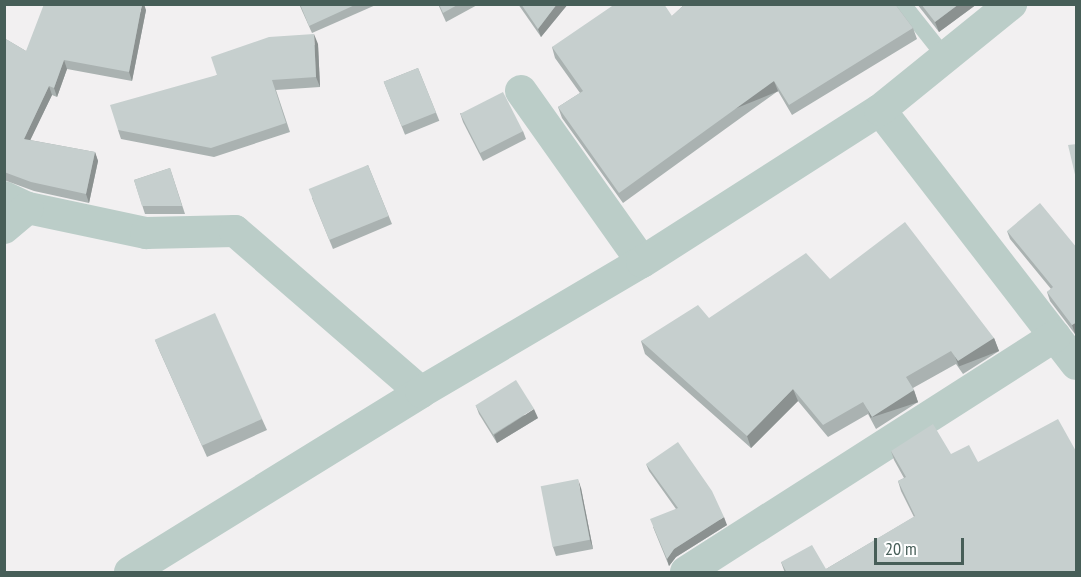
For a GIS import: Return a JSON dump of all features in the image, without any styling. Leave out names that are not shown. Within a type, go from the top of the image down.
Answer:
[{"type":"street","points":[[130,573],[421,392],[642,262],[880,110],[1011,4]]},
{"type":"street","points":[[521,91],[642,262]]},
{"type":"street","points":[[880,110],[1077,364]]},
{"type":"street","points":[[4,228],[16,202],[146,233],[235,231],[421,392]]},
{"type":"street","points":[[686,573],[1054,336]]},
{"type":"lane","points":[[903,4],[945,57]]},
{"type":"building","points":[[44,4],[142,4],[129,72],[64,60],[54,88],[49,86],[24,139],[95,152],[86,194],[31,182],[4,172],[4,38],[26,51]]},
{"type":"building","points":[[300,4],[357,4],[309,26]]},
{"type":"building","points":[[439,4],[459,4],[443,13]]},
{"type":"building","points":[[521,4],[557,4],[538,29]]},
{"type":"building","points":[[615,4],[664,4],[672,16],[685,4],[895,4],[913,28],[789,105],[774,81],[619,193],[558,107],[583,91],[552,47]]},
{"type":"building","points":[[921,4],[959,4],[935,22]]},
{"type":"building","points":[[314,34],[316,77],[272,80],[286,123],[211,148],[118,130],[110,105],[217,75],[211,57],[269,37]]},
{"type":"building","points":[[418,68],[436,113],[402,126],[384,82]]},
{"type":"building","points":[[503,92],[523,131],[480,153],[460,114]]},
{"type":"building","points":[[1077,144],[1077,183],[1068,145]]},
{"type":"building","points":[[368,165],[389,216],[329,240],[309,189]]},
{"type":"building","points":[[170,168],[182,206],[142,206],[134,180]]},
{"type":"building","points":[[1040,203],[1077,248],[1077,322],[1072,325],[1047,292],[1053,287],[1007,231]]},
{"type":"building","points":[[905,222],[994,338],[958,361],[951,351],[906,377],[914,390],[872,417],[863,402],[823,425],[793,389],[747,436],[641,341],[698,305],[709,318],[806,253],[830,279]]},
{"type":"building","points":[[215,313],[262,419],[202,446],[155,340]]},
{"type":"building","points":[[516,380],[534,409],[493,434],[475,405]]},
{"type":"building","points":[[1058,419],[1077,453],[1077,573],[787,573],[781,562],[812,545],[826,569],[915,516],[898,481],[906,477],[891,451],[933,424],[951,454],[969,445],[978,462]]},
{"type":"building","points":[[678,442],[712,491],[724,517],[674,549],[667,559],[650,519],[678,508],[646,464]]},
{"type":"building","points":[[578,479],[590,540],[553,547],[541,486]]}]
